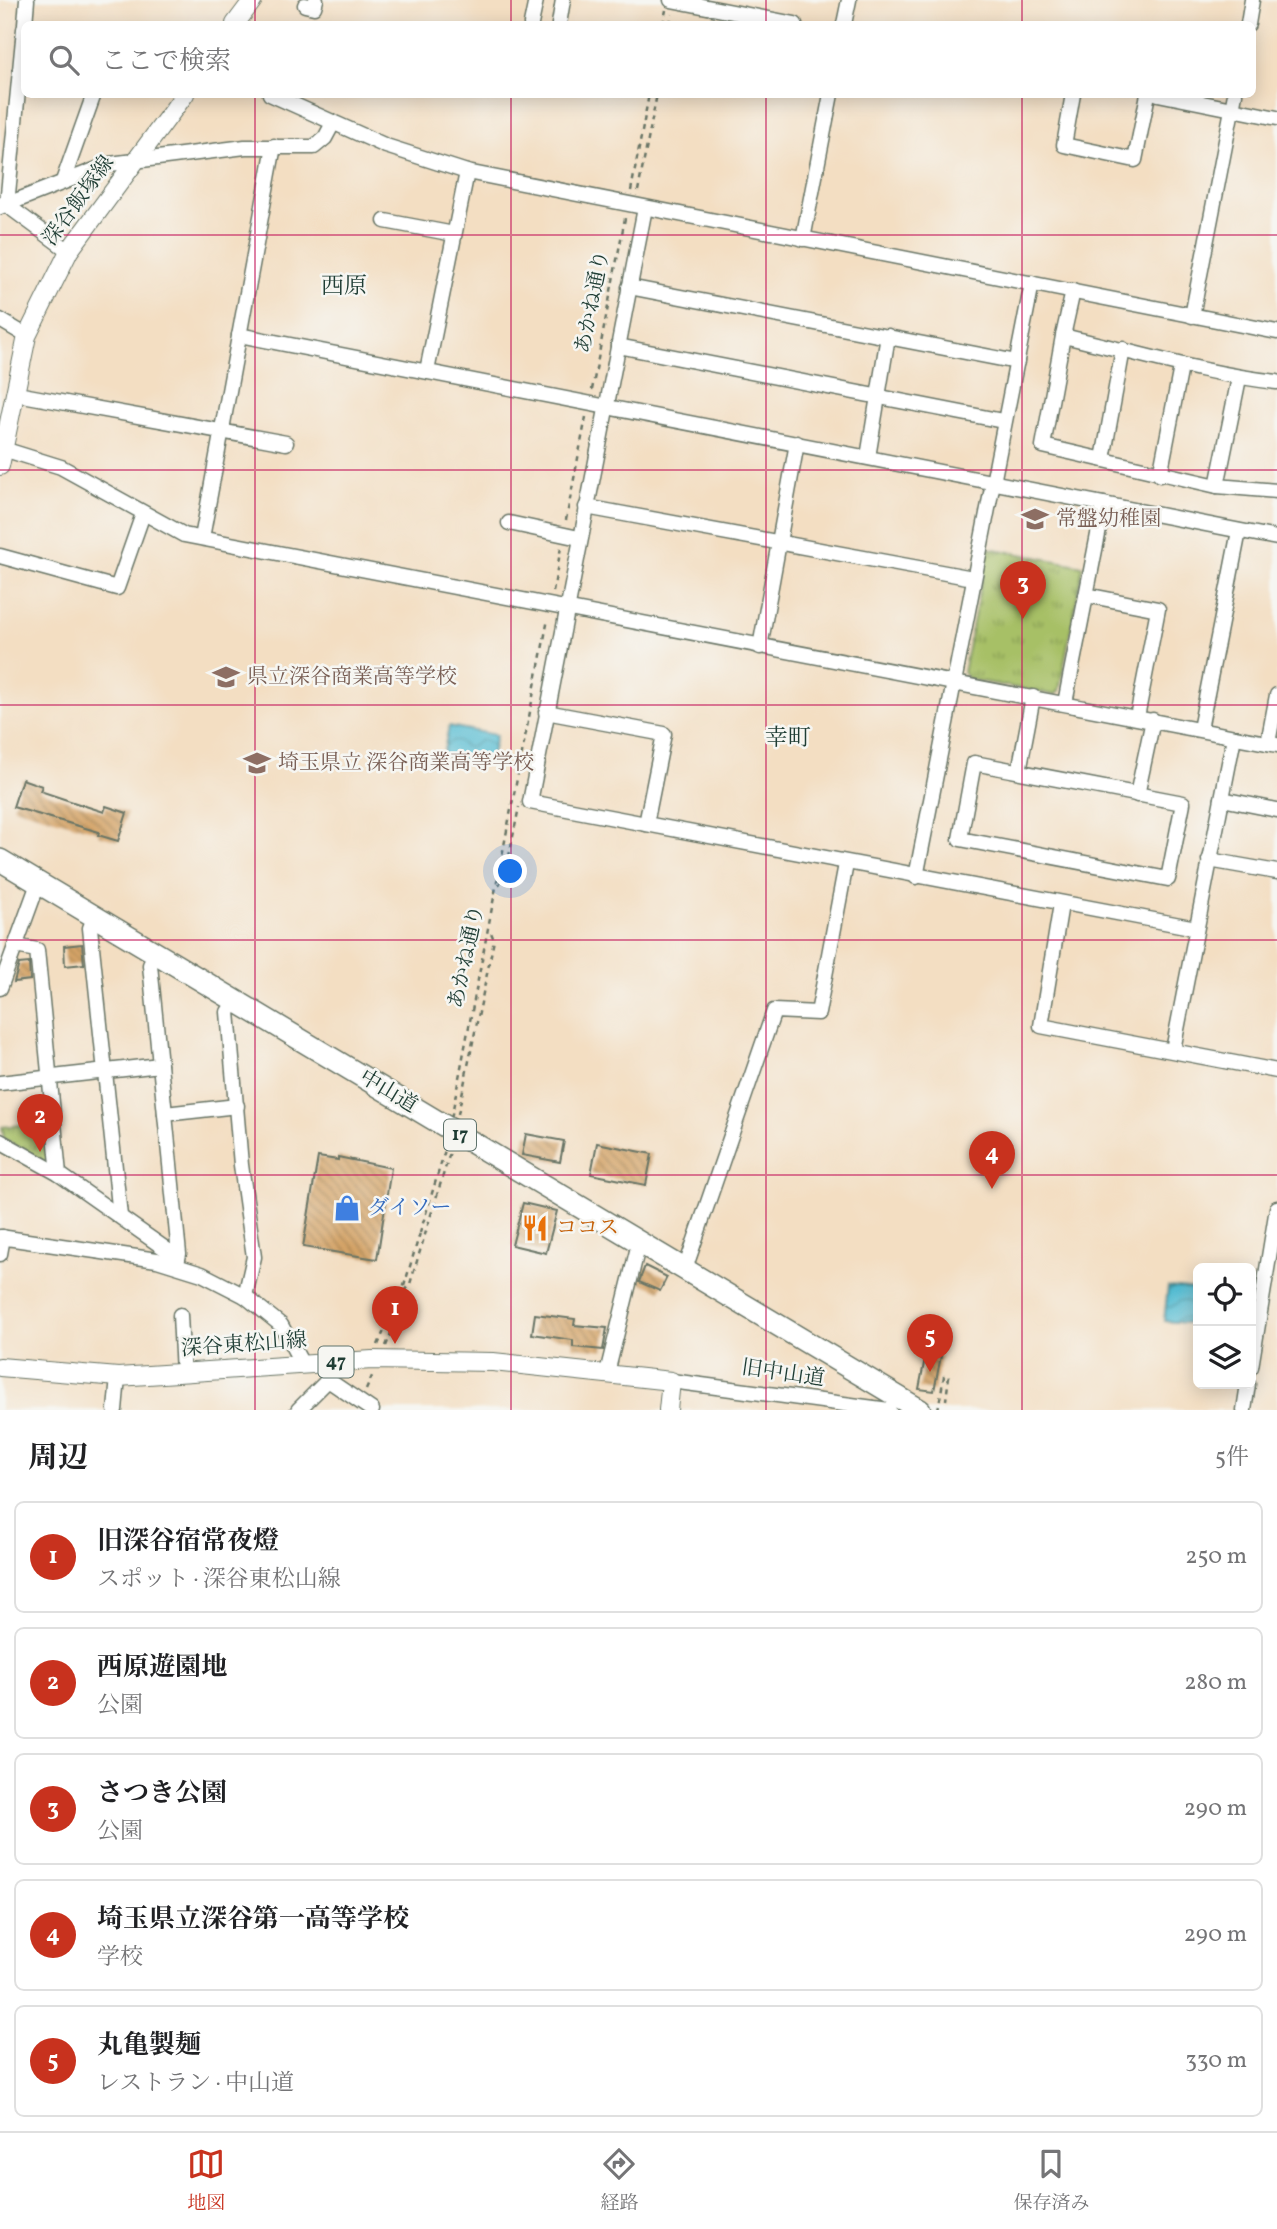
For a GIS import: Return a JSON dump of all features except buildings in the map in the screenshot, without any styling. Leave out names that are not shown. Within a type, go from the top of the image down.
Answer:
[{"type":"highway","name":"中山道","points":[[0,860],[685,1269],[930,1405]]},
{"type":"main road","points":[[237,21],[253,0]]},
{"type":"main road","name":"深谷飯塚線","points":[[0,467],[27,336],[69,251],[182,98]]},
{"type":"main road","name":"深谷東松山線","points":[[0,1367],[118,1377],[302,1364],[327,1371],[372,1360],[493,1362],[671,1381]]},
{"type":"main road","points":[[668,1410],[671,1381]]},
{"type":"street","points":[[25,21],[27,0]]},
{"type":"street","points":[[532,21],[536,0]]},
{"type":"street","points":[[560,21],[563,0]]},
{"type":"street","points":[[671,0],[780,21]]},
{"type":"street","points":[[845,21],[849,0]]},
{"type":"street","points":[[1248,21],[1252,0]]},
{"type":"street","points":[[4,205],[21,61]]},
{"type":"street","points":[[63,181],[93,98]]},
{"type":"street","points":[[278,98],[332,125],[467,172],[1277,332]]},
{"type":"street","points":[[803,239],[830,98]]},
{"type":"street","points":[[1072,98],[1064,145],[1135,160],[1147,98]]},
{"type":"street","points":[[1196,98],[1233,102],[1277,118]]},
{"type":"street","points":[[1192,316],[1233,102]]},
{"type":"street","points":[[4,205],[110,164],[274,146],[314,146],[326,138],[332,125]]},
{"type":"street","points":[[202,538],[274,146]]},
{"type":"street","points":[[427,370],[467,172]]},
{"type":"street","points":[[4,205],[69,251]]},
{"type":"street","points":[[645,208],[530,802],[846,864],[1196,928]]},
{"type":"street","points":[[385,221],[454,234]]},
{"type":"street","points":[[916,877],[972,578],[1032,283]]},
{"type":"street","points":[[629,287],[1017,362]]},
{"type":"street","points":[[1073,291],[1043,446],[1217,486],[1277,491]]},
{"type":"street","points":[[0,320],[27,336]]},
{"type":"street","points":[[239,335],[1277,538]]},
{"type":"street","points":[[867,457],[888,336]]},
{"type":"street","points":[[1063,336],[1123,349],[1181,367],[1277,382]]},
{"type":"street","points":[[618,346],[1003,421]]},
{"type":"street","points":[[1104,459],[1123,349]]},
{"type":"street","points":[[1160,475],[1181,367]]},
{"type":"street","points":[[1217,486],[1239,378]]},
{"type":"street","points":[[17,394],[222,434],[286,443]]},
{"type":"street","points":[[760,646],[797,443]]},
{"type":"street","points":[[2,448],[61,467],[172,530],[566,609],[1272,744],[1277,695]]},
{"type":"street","points":[[1065,703],[1104,504]]},
{"type":"street","points":[[586,507],[972,578]]},
{"type":"street","points":[[0,556],[117,588],[143,514]]},
{"type":"street","points":[[509,523],[579,538]]},
{"type":"street","points":[[1200,729],[1239,531]]},
{"type":"street","points":[[1086,595],[1158,609],[1137,717]]},
{"type":"street","points":[[1019,771],[1033,697]]},
{"type":"street","points":[[546,712],[664,734],[646,824]]},
{"type":"street","points":[[1137,795],[1153,720]]},
{"type":"street","points":[[1173,1050],[1234,737]]},
{"type":"street","points":[[974,763],[1019,771],[1182,803],[1168,879],[960,839],[974,763]]},
{"type":"street","points":[[1222,799],[1277,810]]},
{"type":"street","points":[[1209,860],[1277,873]]},
{"type":"street","points":[[685,1269],[774,1011],[818,1013],[846,864]]},
{"type":"street","points":[[0,988],[39,881]]},
{"type":"street","points":[[1061,904],[1041,1026],[1277,1071]]},
{"type":"street","points":[[95,915],[90,928],[120,1216]]},
{"type":"street","points":[[15,946],[37,950],[59,1174]]},
{"type":"street","points":[[156,953],[150,965],[179,1254],[177,1264]]},
{"type":"street","points":[[236,1000],[228,1012],[242,1177],[254,1257],[245,1296]]},
{"type":"street","points":[[0,1083],[160,1065]]},
{"type":"street","points":[[165,1114],[237,1106]]},
{"type":"street","points":[[0,1141],[59,1174],[120,1216],[167,1250],[177,1264]]},
{"type":"street","points":[[1256,1336],[1277,1208]]},
{"type":"street","points":[[0,1254],[2,1237],[177,1264],[245,1296],[281,1325],[302,1364]]},
{"type":"street","points":[[607,1373],[639,1242]]},
{"type":"street","points":[[180,1315],[183,1373]]},
{"type":"street","points":[[298,1410],[327,1371],[372,1410]]},
{"type":"street","points":[[115,1410],[118,1377]]},
{"type":"street","name":"旧中山道","points":[[671,1381],[889,1410]]},
{"type":"street","points":[[1244,1410],[1247,1389]]},
{"type":"path","points":[[631,193],[648,98]]},
{"type":"path","points":[[637,194],[656,98]]},
{"type":"path","name":"あかね通り","points":[[591,396],[626,215]]},
{"type":"path","points":[[566,528],[589,409]]},
{"type":"path","points":[[553,596],[564,541]]},
{"type":"path","name":"あかね通り","points":[[452,1142],[410,1284],[400,1298],[445,1150],[548,619]]},
{"type":"path","points":[[455,1120],[459,1112],[494,940],[489,929]]},
{"type":"path","points":[[938,1410],[930,1405],[944,1376],[949,1376],[946,1400]]},
{"type":"green space","points":[[988,548],[1083,566],[1059,691],[1055,695],[968,679],[963,672]]},
{"type":"green space","points":[[51,1122],[55,1163],[50,1165],[4,1139],[2,1127]]},
{"type":"water","points":[[449,726],[496,735],[490,764],[443,755]]},
{"type":"water","points":[[1168,1287],[1193,1290],[1193,1324],[1164,1321]]},
{"type":"place","name":"常盤幼稚園","points":[[1035,519]]},
{"type":"place","name":"さつき公園","points":[[1023,619]]},
{"type":"place","name":"県立深谷商業高等学校","points":[[226,677]]},
{"type":"place","name":"埼玉県立 深谷商業高等学校","points":[[257,763]]},
{"type":"place","name":"西原遊園地","points":[[40,1152]]},
{"type":"place","name":"埼玉県立深谷第一高等学校","points":[[992,1189]]},
{"type":"place","name":"ダイソー","points":[[347,1208]]},
{"type":"place","name":"ココス","points":[[535,1228]]},
{"type":"place","name":"旧深谷宿常夜燈","points":[[395,1344]]},
{"type":"place","name":"丸亀製麺","points":[[930,1372]]},
{"type":"district","name":"西原","points":[[344,287]]},
{"type":"district","name":"幸町","points":[[788,739]]}]
